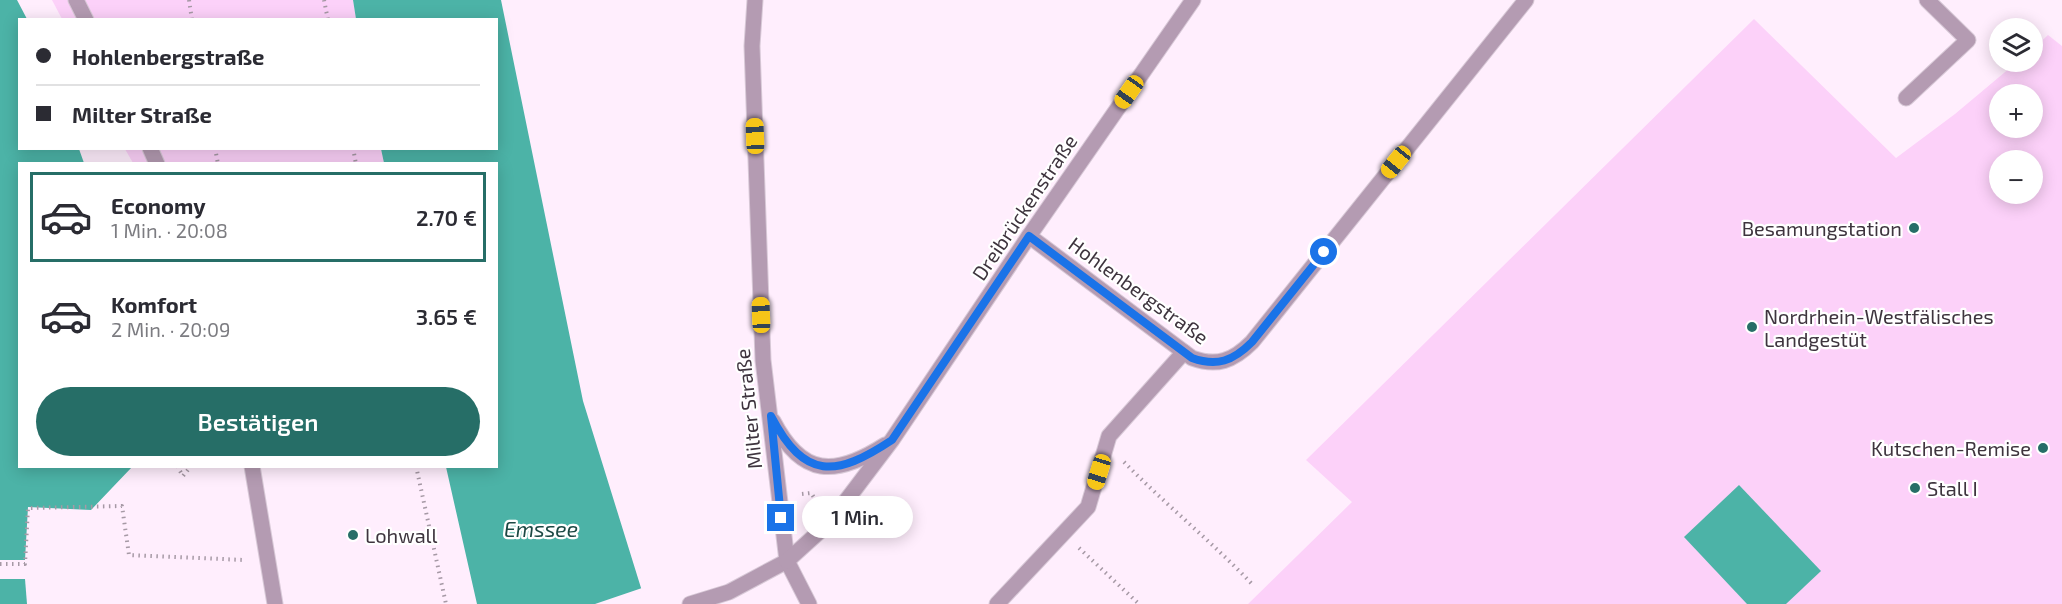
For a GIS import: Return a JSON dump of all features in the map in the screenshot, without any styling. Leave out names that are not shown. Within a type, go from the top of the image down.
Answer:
[{"type":"street","points":[[76,0],[85,18]]},
{"type":"street","name":"Milter Straße","points":[[754,0],[752,46],[762,337],[786,561]]},
{"type":"street","name":"Dreibrückenstraße","points":[[690,604],[729,592],[786,561],[830,522],[892,440],[1029,236],[1193,0]]},
{"type":"street","name":"Hohlenbergstraße","points":[[1029,236],[1184,352],[1204,362],[1219,363],[1240,354],[1526,0]]},
{"type":"street","points":[[1906,98],[1968,40],[1927,0]]},
{"type":"street","points":[[997,604],[1088,507],[1109,436],[1184,352]]},
{"type":"street","name":"Dreibrückenstraße","points":[[771,416],[782,437],[793,450],[809,463],[828,468],[861,460],[892,440]]},
{"type":"street","points":[[252,468],[275,604]]},
{"type":"street","points":[[786,561],[809,604]]},
{"type":"path","points":[[189,0],[192,18]]},
{"type":"path","points":[[324,0],[328,18]]},
{"type":"path","points":[[1104,455],[1123,461],[1166,506],[1177,510],[1252,584]]},
{"type":"path","points":[[178,468],[183,476],[189,468]]},
{"type":"path","points":[[416,468],[446,604]]},
{"type":"path","points":[[778,496],[811,493],[830,522]]},
{"type":"path","points":[[0,564],[25,564],[28,508],[122,506],[129,555],[269,561]]},
{"type":"path","points":[[1064,532],[1101,571],[1111,575],[1139,604]]},
{"type":"shaded area","points":[[52,0],[353,0],[356,18],[61,18]]},
{"type":"shaded area","name":"Nordrhein-Westfälisches Landgestüt","points":[[1754,19],[1896,158],[1989,85],[1989,138],[2043,138],[2043,84],[1991,84],[2005,72],[2043,72],[2043,40],[2048,35],[2062,46],[2062,604],[1248,604],[1352,502],[1306,460]]},
{"type":"shaded area","points":[[126,150],[381,150],[384,162],[132,162]]},
{"type":"water","points":[[0,0],[17,0],[26,18],[18,18],[18,150],[79,150],[84,162],[18,162],[18,468],[131,468],[91,510],[28,507],[25,560],[0,560]]},
{"type":"water","name":"Emssee","points":[[353,0],[501,0],[583,401],[646,604],[477,604],[446,468],[498,468],[498,162],[384,162],[381,150],[498,150],[498,18],[356,18]]},
{"type":"water","points":[[1739,485],[1821,571],[1786,604],[1747,604],[1684,537]]},
{"type":"water","points":[[0,579],[25,579],[27,604],[0,604]]},
{"type":"pier","points":[[642,588],[649,604],[595,604]]},
{"type":"place","name":"Besamungstation","points":[[1914,228]]},
{"type":"place","name":"Nordrhein-Westfälisches Landgestüt","points":[[1752,327]]},
{"type":"place","name":"Kutschen-Remise","points":[[2043,448]]},
{"type":"place","name":"Stall I","points":[[1915,488]]},
{"type":"place","name":"Lohwall","points":[[353,535]]},
{"type":"route","points":[[781,518],[771,416],[782,437],[793,450],[809,463],[828,468],[845,466],[861,460],[892,440],[1029,236],[1192,358],[1219,363],[1229,361],[1240,354],[1252,342],[1324,252]]}]
